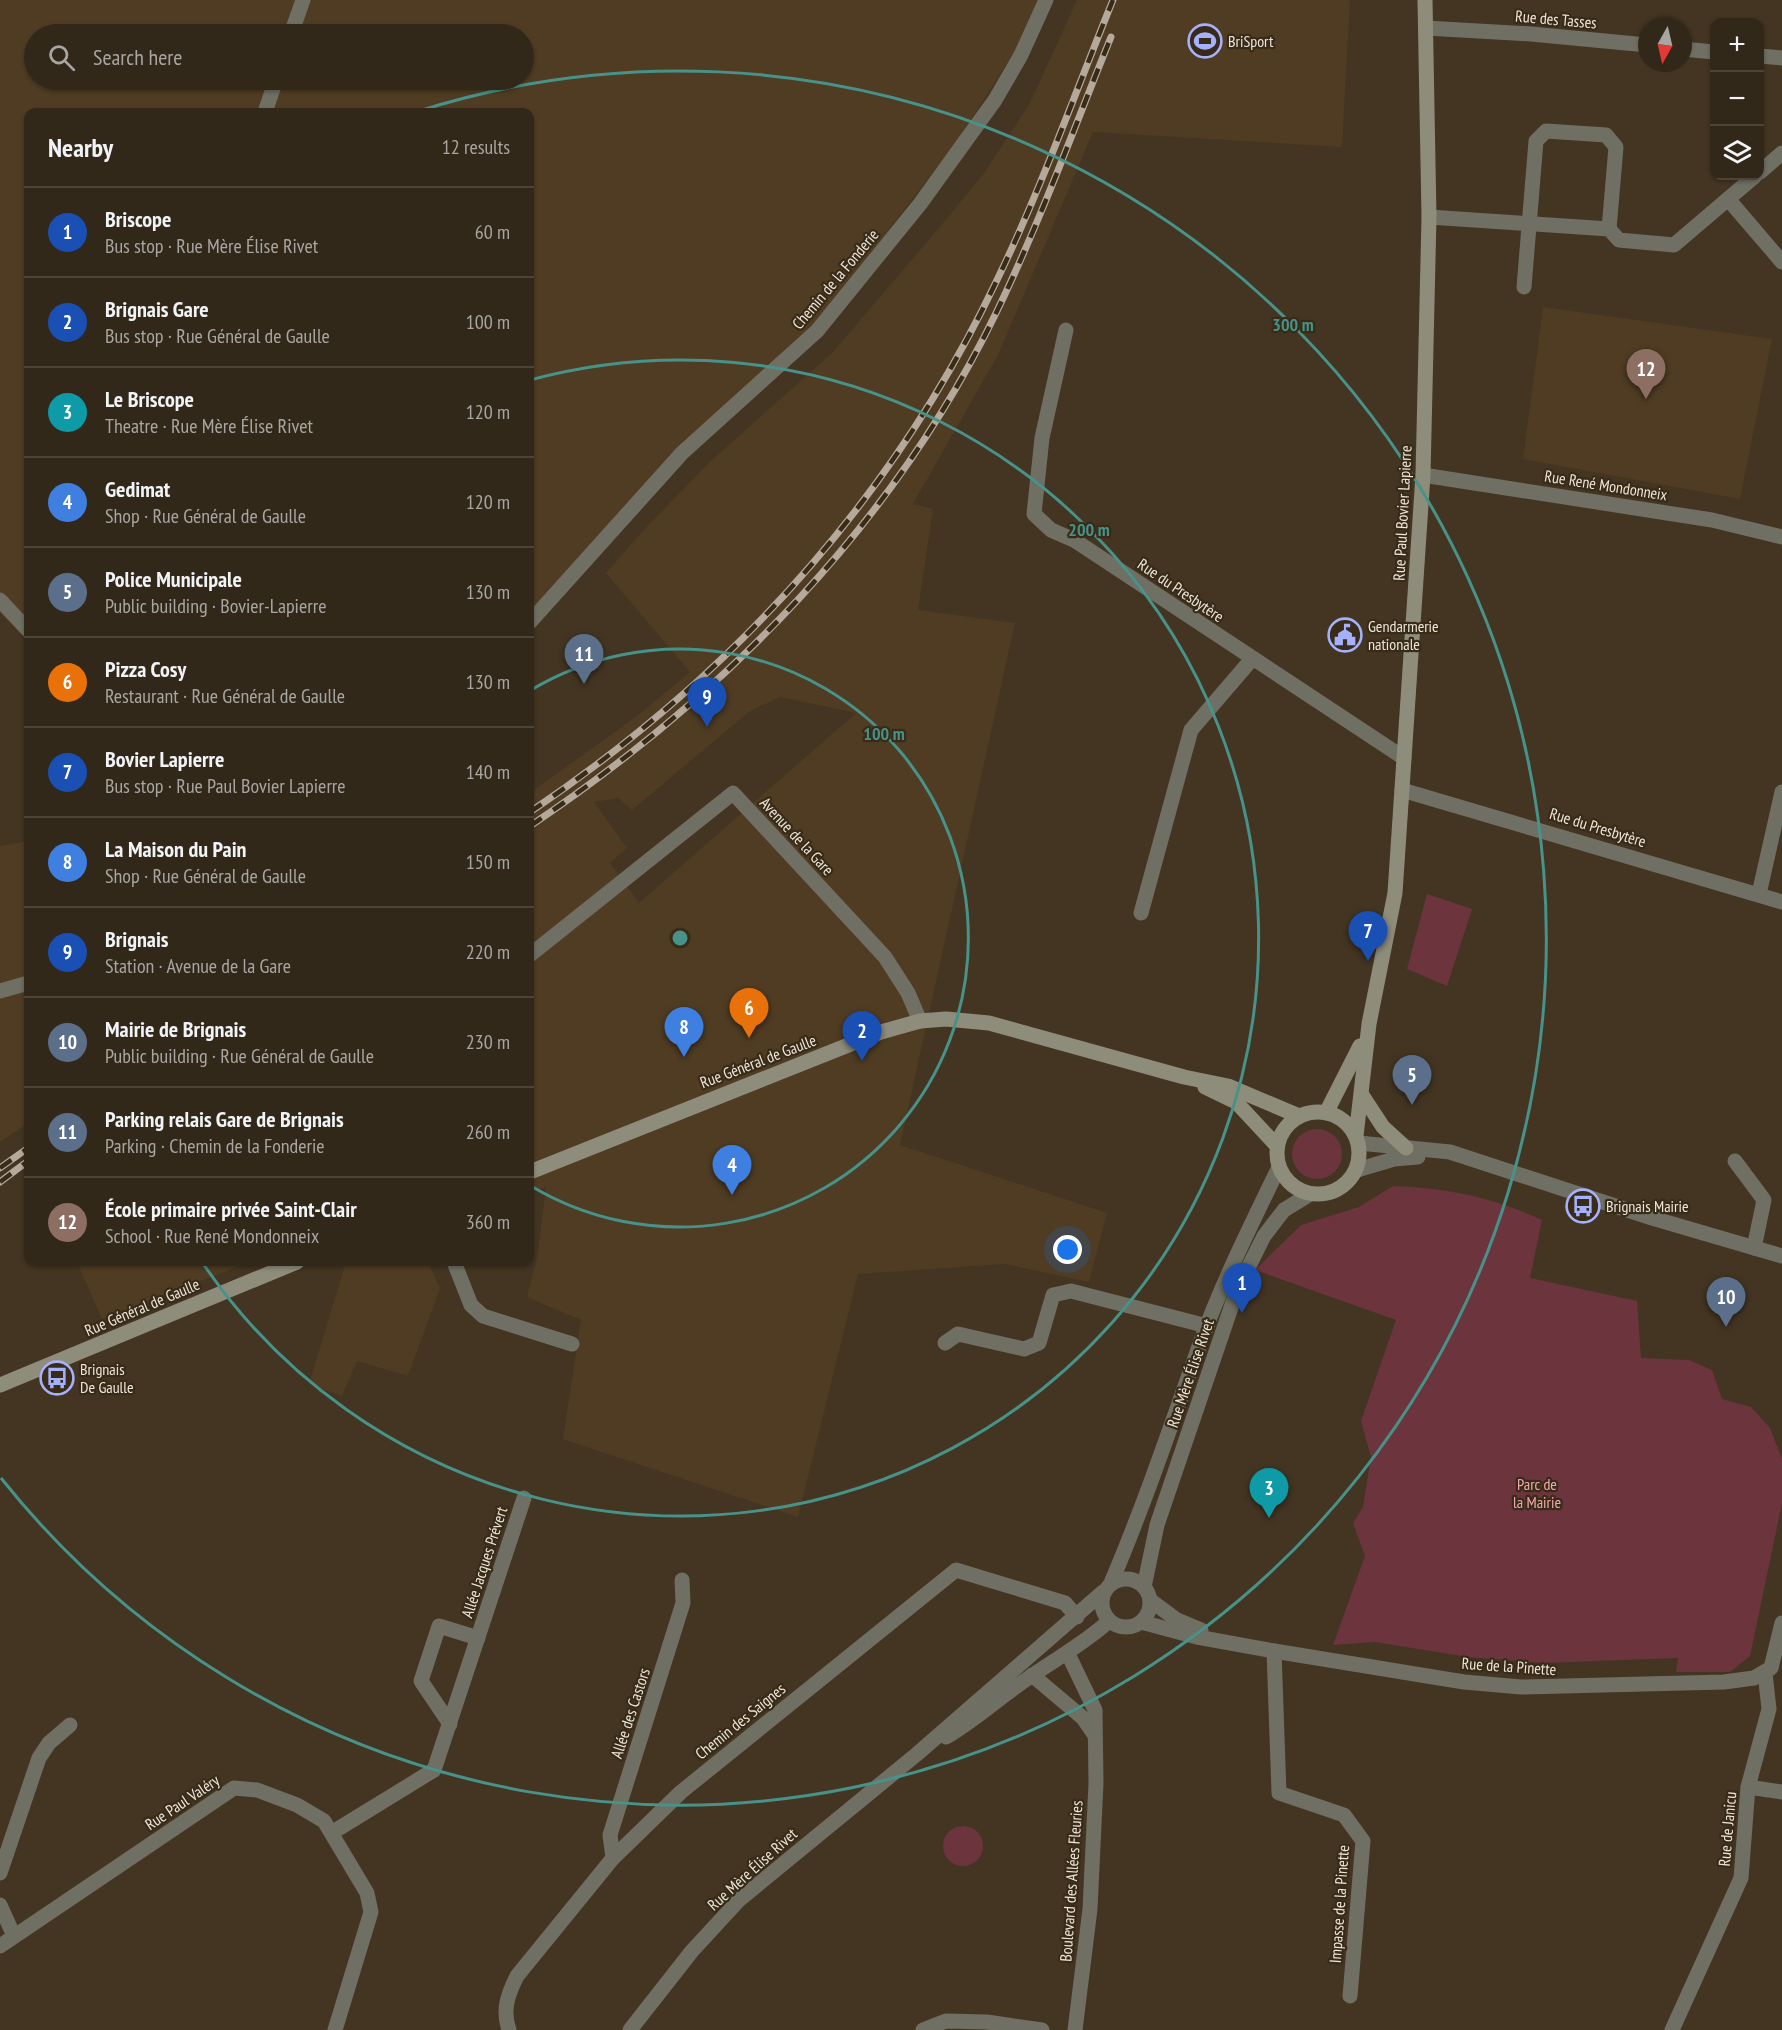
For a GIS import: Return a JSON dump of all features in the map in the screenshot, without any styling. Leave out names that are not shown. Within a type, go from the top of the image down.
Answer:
[{"type":"main road","name":"Rue Paul Bovier Lapierre","points":[[1369,1024],[1395,892],[1424,475],[1429,217],[1425,0]]},
{"type":"main road","name":"Rue Général de Gaulle","points":[[534,1170],[558,1158],[881,1032],[920,1021],[946,1018],[989,1023],[1184,1077],[1228,1086],[1299,1116]]},
{"type":"main road","points":[[1358,1139],[1339,1117],[1312,1112],[1299,1116],[1289,1124],[1277,1146],[1279,1167],[1291,1184],[1310,1194],[1324,1195],[1338,1190],[1349,1182],[1357,1170],[1369,1024]]},
{"type":"main road","points":[[1326,1113],[1351,1068],[1369,1024]]},
{"type":"main road","name":"Rue Général de Gaulle","points":[[1184,1077],[1236,1102],[1277,1146]]},
{"type":"main road","points":[[1362,1095],[1383,1127],[1406,1148]]},
{"type":"main road","name":"Rue Général de Gaulle","points":[[534,1164],[558,1158]]},
{"type":"main road","name":"Rue Général de Gaulle","points":[[0,1385],[287,1266]]},
{"type":"street","points":[[295,24],[303,0]]},
{"type":"street","name":"Chemin de la Fonderie","points":[[534,618],[682,453],[817,331],[920,204],[995,100],[1021,55],[1046,0]]},
{"type":"street","name":"Rue des Tasses","points":[[1426,28],[1531,34],[1638,44]]},
{"type":"street","points":[[1692,50],[1710,52]]},
{"type":"street","points":[[1764,56],[1782,57]]},
{"type":"street","points":[[266,108],[272,90]]},
{"type":"street","points":[[1524,287],[1536,141],[1546,131],[1606,135],[1616,147],[1609,229]]},
{"type":"street","points":[[1764,169],[1782,153]]},
{"type":"street","points":[[1429,217],[1609,229],[1619,240],[1674,245],[1750,180]]},
{"type":"street","points":[[1728,199],[1782,262]]},
{"type":"street","name":"Rue du Presbytère","points":[[1066,330],[1042,438],[1034,514],[1052,530],[1074,540],[1404,758]]},
{"type":"street","name":"Rue René Mondonneix","points":[[1424,475],[1712,520],[1782,537]]},
{"type":"street","points":[[0,600],[24,626]]},
{"type":"street","points":[[1141,913],[1191,730],[1252,659]]},
{"type":"street","name":"Rue du Presbytère","points":[[1402,790],[1782,902]]},
{"type":"street","points":[[1759,894],[1782,792]]},
{"type":"street","name":"Avenue de la Gare","points":[[534,952],[733,793],[885,957],[908,993],[920,1021]]},
{"type":"street","points":[[0,991],[24,984]]},
{"type":"street","points":[[1358,1139],[1406,1148],[1450,1152],[1475,1162],[1782,1256]]},
{"type":"street","points":[[1357,1170],[1394,1159],[1424,1156],[1475,1162]]},
{"type":"street","points":[[1735,1161],[1764,1200],[1754,1248]]},
{"type":"street","name":"Rue Mère Élise Rivet","points":[[630,2030],[692,1952],[739,1900],[917,1754],[1073,1621],[1107,1588],[1171,1432],[1207,1326],[1229,1272],[1279,1167]]},
{"type":"street","name":"Rue Mère Élise Rivet","points":[[1147,1593],[1157,1525],[1237,1290],[1260,1244],[1277,1219],[1284,1210],[1310,1194]]},
{"type":"street","points":[[456,1266],[471,1305],[483,1316],[572,1344]]},
{"type":"street","name":"Rue Mère Élise Rivet","points":[[945,1343],[958,1334],[1024,1349],[1039,1343],[1053,1295],[1071,1291],[1207,1326]]},
{"type":"street","name":"Allée Jacques Prévert","points":[[333,1832],[434,1770],[525,1498]]},
{"type":"street","name":"Chemin des Saignes","points":[[509,2030],[505,2019],[507,1998],[517,1976],[613,1858],[681,1792],[956,1570],[1065,1603],[1073,1621]]},
{"type":"street","points":[[1124,1578],[1147,1593],[1150,1608],[1141,1622],[1122,1627],[1109,1621],[1101,1608],[1107,1588],[1124,1578]]},
{"type":"street","name":"Allée des Castors","points":[[613,1858],[610,1835],[683,1603],[681,1580]]},
{"type":"street","name":"Rue de la Pinette","points":[[1147,1593],[1177,1620],[1252,1647]]},
{"type":"street","points":[[1073,1621],[1061,1641],[1039,1659],[1032,1675],[1083,1718],[1094,1734]]},
{"type":"street","name":"Rue Mère Élise Rivet","points":[[917,1754],[964,1727],[1032,1675],[1068,1654],[1109,1621]]},
{"type":"street","name":"Rue de la Pinette","points":[[1141,1622],[1197,1637],[1274,1651],[1464,1682],[1521,1688],[1724,1682],[1743,1680],[1765,1673]]},
{"type":"street","name":"Rue de Janicu","points":[[1672,2030],[1741,1878],[1748,1787],[1768,1709],[1765,1673],[1774,1662],[1782,1623]]},
{"type":"street","name":"Allée Jacques Prévert","points":[[450,1724],[421,1682],[439,1626],[478,1638]]},
{"type":"street","name":"Impasse de la Pinette","points":[[1274,1651],[1279,1793],[1344,1815],[1363,1840],[1350,1996]]},
{"type":"street","name":"Boulevard des Allées Fleuries","points":[[1068,1654],[1095,1710],[1096,1783],[1090,1908],[1076,2030]]},
{"type":"street","points":[[0,1873],[39,1758],[49,1743],[70,1725]]},
{"type":"street","points":[[1748,1787],[1782,1792]]},
{"type":"street","name":"Rue Paul Valéry","points":[[0,1946],[234,1788],[257,1790],[297,1805],[324,1821],[333,1832],[367,1893],[371,1912],[335,2030]]},
{"type":"street","points":[[0,1905],[14,1936]]},
{"type":"street","points":[[923,2030],[946,2021],[987,2022],[1042,2030]]},
{"type":"shaded area","points":[[0,0],[1038,0],[1015,51],[955,144],[813,327],[534,609],[534,108],[24,108],[24,638],[0,613]]},
{"type":"shaded area","points":[[1077,0],[1350,0],[1342,147],[1093,132],[998,355],[913,504],[933,509],[918,610],[1015,623],[900,1145],[1107,1213],[1089,1282],[1005,1264],[858,1274],[798,1517],[563,1439],[581,1320],[527,1297],[538,1253],[546,1187],[534,1192],[534,790],[637,716],[690,672],[606,573],[649,524],[712,460],[833,352],[984,173],[1030,103]],"holes":[[[780,697],[856,713],[639,903],[610,863],[627,848],[594,802],[618,798],[632,810],[750,711]]]},
{"type":"shaded area","points":[[1543,307],[1772,339],[1740,499],[1523,459]]},
{"type":"shaded area","points":[[24,842],[24,1126],[0,1142],[0,846]]},
{"type":"shaded area","points":[[79,1266],[240,1266],[102,1319]]},
{"type":"shaded area","points":[[345,1266],[430,1266],[440,1288],[408,1376],[357,1361],[342,1396],[309,1384]]},
{"type":"green space","points":[[1427,894],[1472,909],[1447,986],[1407,969]]},
{"type":"green space","points":[[1312,1129],[1322,1129],[1335,1136],[1342,1149],[1342,1159],[1335,1172],[1322,1179],[1312,1179],[1303,1175],[1296,1168],[1292,1159],[1292,1149],[1296,1140],[1303,1133]]},
{"type":"green space","name":"Parc de la Mairie","points":[[1393,1186],[1469,1195],[1505,1205],[1542,1220],[1530,1278],[1637,1301],[1641,1358],[1689,1360],[1712,1370],[1722,1399],[1751,1407],[1770,1428],[1782,1459],[1782,1503],[1750,1656],[1730,1672],[1676,1672],[1678,1658],[1544,1663],[1468,1657],[1375,1642],[1333,1645],[1365,1556],[1353,1523],[1363,1507],[1371,1457],[1361,1421],[1396,1320],[1255,1270],[1301,1225],[1359,1207]]},
{"type":"green space","points":[[963,1826],[971,1827],[977,1832],[982,1838],[982,1854],[977,1860],[971,1865],[963,1866],[955,1865],[949,1860],[944,1854],[943,1846],[944,1838],[949,1832],[955,1827]]},
{"type":"railway","points":[[534,809],[604,759],[673,703],[739,642],[800,578],[856,510],[908,437],[955,361],[997,280],[1043,176],[1113,0]]},
{"type":"railway","points":[[534,823],[602,775],[671,720],[736,662],[798,600],[855,533],[908,463],[955,389],[997,311],[1042,209],[1111,37]]},
{"type":"railway","points":[[0,1168],[24,1151]]},
{"type":"railway","points":[[0,1182],[24,1164]]},
{"type":"place","name":"BriSport","points":[[1205,41]]},
{"type":"place","name":"École primaire privée Saint-Clair","points":[[1646,399]]},
{"type":"place","name":"Gendarmerie nationale","points":[[1345,635]]},
{"type":"place","name":"Parking relais Gare de Brignais","points":[[584,684]]},
{"type":"place","name":"Brignais","points":[[707,727]]},
{"type":"place","name":"Bovier Lapierre","points":[[1368,961]]},
{"type":"place","name":"Pizza Cosy","points":[[749,1038]]},
{"type":"place","name":"La Maison du Pain","points":[[684,1057]]},
{"type":"place","name":"Brignais Gare","points":[[862,1061]]},
{"type":"place","name":"Police Municipale","points":[[1412,1105]]},
{"type":"place","name":"Gedimat","points":[[732,1195]]},
{"type":"place","name":"Brignais Mairie","points":[[1583,1206]]},
{"type":"place","name":"Briscope","points":[[1242,1313]]},
{"type":"place","name":"Mairie de Brignais","points":[[1726,1327]]},
{"type":"place","name":"Brignais De Gaulle","points":[[57,1378]]},
{"type":"place","name":"Le Briscope","points":[[1269,1518]]}]
